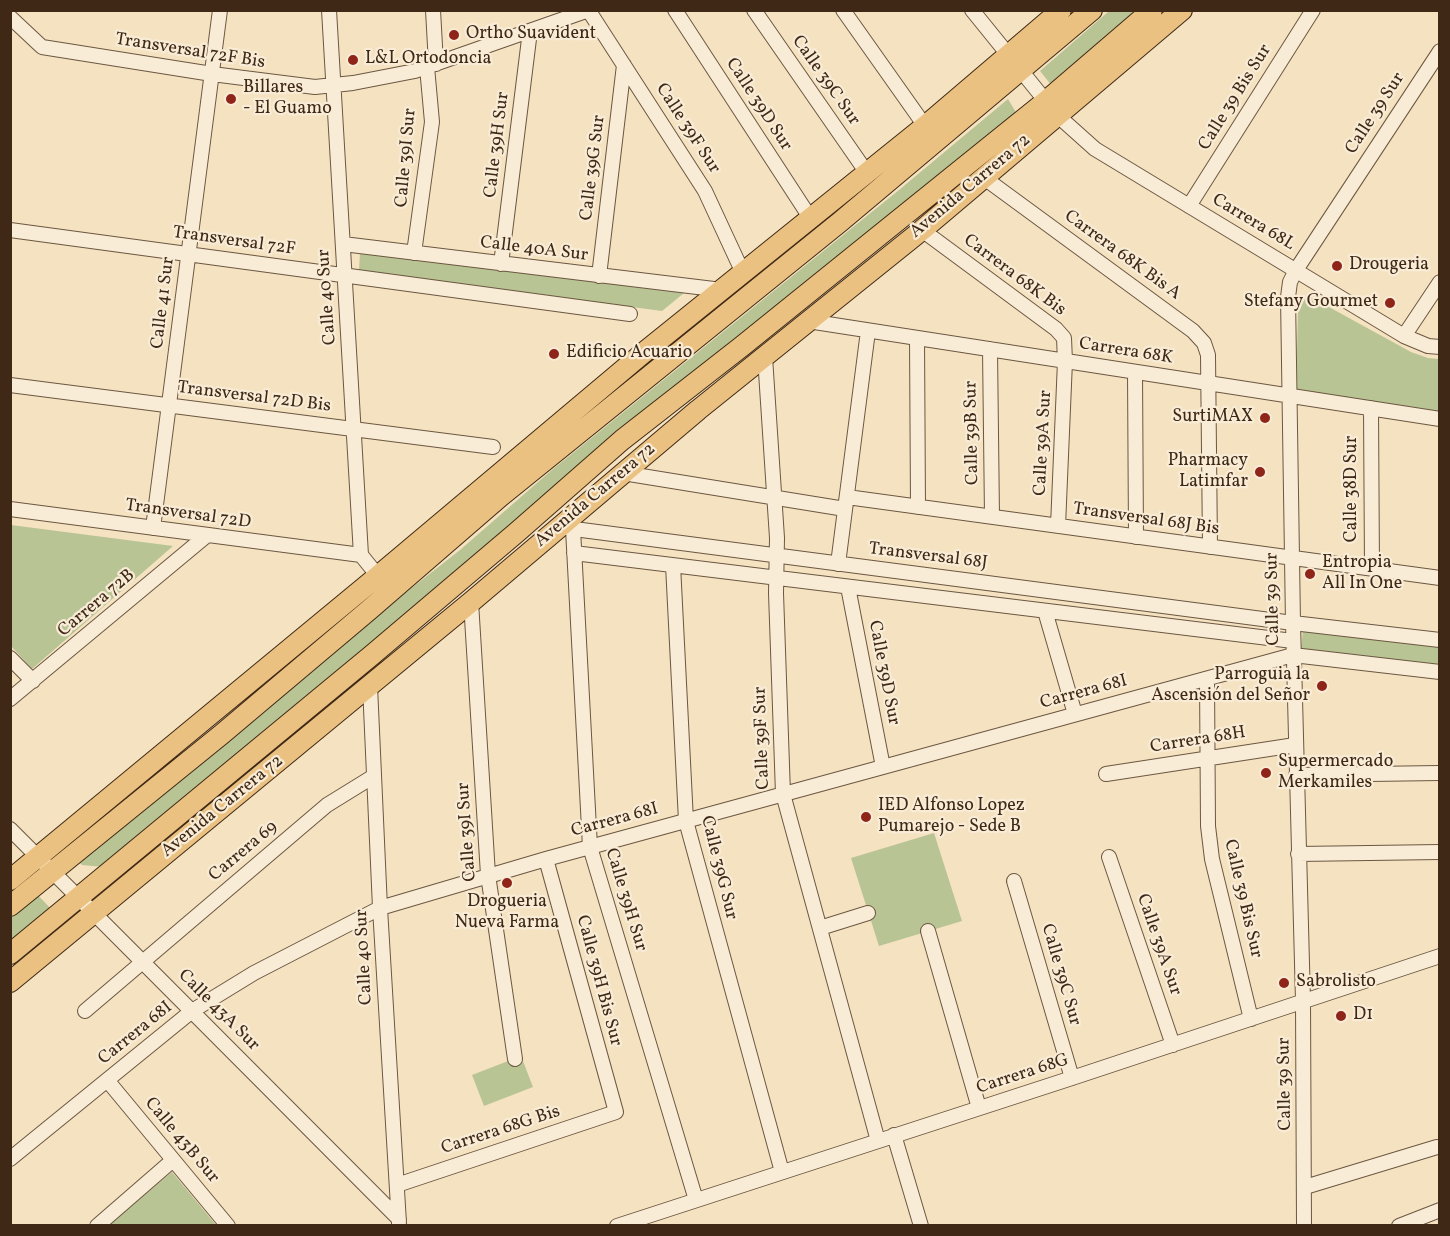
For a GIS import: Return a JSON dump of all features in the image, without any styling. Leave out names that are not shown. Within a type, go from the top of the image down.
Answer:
[{"type":"highway","points":[[10,906],[45,864],[147,768],[633,361],[925,126],[1062,10]]},
{"type":"highway","points":[[10,880],[45,864],[222,734],[520,480],[840,222],[1092,10]]},
{"type":"highway","name":"Avenida Carrera 72","points":[[10,982],[471,602],[566,528],[623,473],[922,230],[983,177],[1152,10]]},
{"type":"highway","name":"Avenida Carrera 72","points":[[10,954],[280,732],[516,533],[622,440],[1051,108],[1182,10]]},
{"type":"highway","points":[[840,222],[867,173]]},
{"type":"highway","points":[[682,393],[737,380]]},
{"type":"highway","points":[[214,814],[280,732]]},
{"type":"highway","points":[[147,768],[222,734]]},
{"type":"street","name":"Calle 41 Sur","points":[[153,528],[220,10]]},
{"type":"street","name":"Calle 40 Sur","points":[[329,10],[361,555]]},
{"type":"street","name":"Calle 39I Sur","points":[[414,253],[432,122],[433,10]]},
{"type":"street","name":"Transversal 72F Bis","points":[[10,17],[42,47],[212,74],[306,86],[333,85],[397,75],[589,10]]},
{"type":"street","name":"Calle 39F Sur","points":[[589,10],[705,191],[743,273]]},
{"type":"street","name":"Calle 39D Sur","points":[[675,10],[811,219]]},
{"type":"street","name":"Calle 39C Sur","points":[[754,10],[867,173]]},
{"type":"street","points":[[843,10],[925,126]]},
{"type":"street","points":[[972,10],[1051,108]]},
{"type":"street","name":"Calle 39 Bis Sur","points":[[1189,206],[1313,10]]},
{"type":"street","name":"Calle 39H Sur","points":[[501,264],[530,31]]},
{"type":"street","name":"Calle 39 Sur","points":[[1304,1226],[1303,1001],[1293,655],[1288,297],[1290,282],[1296,270],[1440,51]]},
{"type":"street","name":"Calle 39G Sur","points":[[599,276],[624,65]]},
{"type":"street","name":"Carrera 68L","points":[[1051,108],[1095,149],[1404,336],[1428,346],[1440,347]]},
{"type":"street","name":"Carrera 68K Bis A","points":[[983,177],[1193,331],[1204,343],[1208,355],[1208,383]]},
{"type":"street","name":"Transversal 72F","points":[[10,230],[630,314]]},
{"type":"street","name":"Carrera 68K Bis","points":[[922,230],[1056,329],[1064,338],[1065,361]]},
{"type":"street","name":"Calle 40A Sur","points":[[343,244],[722,290]]},
{"type":"street","points":[[1404,336],[1440,282]]},
{"type":"street","name":"Carrera 68K","points":[[808,321],[1440,419]]},
{"type":"street","points":[[838,564],[868,331]]},
{"type":"street","points":[[917,338],[918,507]]},
{"type":"street","name":"Calle 39B Sur","points":[[990,349],[992,517]]},
{"type":"street","name":"Calle 39F Sur","points":[[765,357],[775,498],[783,794],[878,1141]]},
{"type":"street","name":"Calle 39A Sur","points":[[1058,526],[1065,361]]},
{"type":"street","points":[[1135,372],[1136,537]]},
{"type":"street","points":[[1208,383],[1210,547]]},
{"type":"street","name":"Transversal 72D Bis","points":[[10,385],[494,447]]},
{"type":"street","name":"Calle 38D Sur","points":[[1371,408],[1372,569]]},
{"type":"street","name":"Transversal 68J Bis","points":[[623,473],[775,498],[918,507],[1440,578]]},
{"type":"street","name":"Transversal 72D","points":[[10,509],[361,555]]},
{"type":"street","name":"Calle 39H Sur","points":[[566,528],[574,554],[590,847],[696,1200]]},
{"type":"street","name":"Transversal 68J","points":[[566,528],[1293,623],[1440,640]]},
{"type":"street","name":"Carrera 72B","points":[[10,699],[206,536]]},
{"type":"street","points":[[574,554],[1293,641]]},
{"type":"street","points":[[361,555],[378,576]]},
{"type":"street","name":"Calle 39G Sur","points":[[673,565],[686,821],[782,1172]]},
{"type":"street","name":"Calle 39D Sur","points":[[848,586],[883,767]]},
{"type":"street","name":"Calle 39I Sur","points":[[471,602],[488,875],[515,1059]]},
{"type":"street","points":[[1045,610],[1075,714]]},
{"type":"street","points":[[1293,655],[1440,672]]},
{"type":"street","name":"Carrera 68I","points":[[10,1158],[192,1011],[254,973],[380,908],[488,875],[1293,655]]},
{"type":"street","points":[[10,658],[33,681]]},
{"type":"street","name":"Calle 39 Bis Sur","points":[[1206,679],[1208,826],[1212,859],[1251,1018]]},
{"type":"street","name":"Calle 40 Sur","points":[[370,686],[380,908],[399,1222]]},
{"type":"street","name":"Carrera 68H","points":[[1106,774],[1295,745]]},
{"type":"street","points":[[1296,775],[1440,773]]},
{"type":"street","name":"Carrera 69","points":[[85,1011],[327,805],[374,776]]},
{"type":"street","name":"Calle 43A Sur","points":[[10,829],[399,1222]]},
{"type":"street","points":[[1298,854],[1440,852]]},
{"type":"street","name":"Calle 39A Sur","points":[[1109,857],[1173,1045]]},
{"type":"street","name":"Calle 39H Bis Sur","points":[[546,859],[616,1112]]},
{"type":"street","name":"Calle 39C Sur","points":[[1014,881],[1072,1078]]},
{"type":"street","points":[[820,928],[868,913]]},
{"type":"street","points":[[928,931],[979,1108]]},
{"type":"street","name":"Carrera 68G","points":[[617,1226],[1440,956]]},
{"type":"street","name":"Calle 43B Sur","points":[[107,1080],[228,1226]]},
{"type":"street","name":"Carrera 68G Bis","points":[[397,1185],[616,1112]]},
{"type":"street","points":[[894,1136],[921,1226]]},
{"type":"street","points":[[1305,1187],[1437,1147]]},
{"type":"street","points":[[97,1226],[173,1160]]},
{"type":"street","points":[[1399,1226],[1433,1217]]},
{"type":"green space","points":[[1109,11],[1141,11],[1052,86],[1040,71]]},
{"type":"green space","points":[[1008,99],[1017,114],[104,867],[82,865],[77,860],[330,652],[460,550],[553,469],[899,190]]},
{"type":"green space","points":[[360,252],[684,293],[662,311],[359,271]]},
{"type":"green space","points":[[1307,295],[1411,352],[1439,359],[1439,415],[1296,392],[1298,311]]},
{"type":"green space","points":[[11,525],[173,546],[32,669],[11,646]]},
{"type":"green space","points":[[1303,629],[1439,644],[1439,666],[1301,650]]},
{"type":"green space","points":[[934,833],[962,921],[879,946],[851,858]]},
{"type":"green space","points":[[35,892],[51,909],[11,943],[10,914]]},
{"type":"green space","points":[[521,1056],[533,1087],[484,1106],[472,1075]]},
{"type":"green space","points":[[172,1172],[216,1225],[107,1226]]},
{"type":"place","name":"Ortho Suavident","points":[[454,35]]},
{"type":"place","name":"L&L Ortodoncia","points":[[353,60]]},
{"type":"place","name":"Billares - El Guamo","points":[[231,99]]},
{"type":"place","name":"Drougeria","points":[[1337,266]]},
{"type":"place","name":"Stefany Gourmet","points":[[1390,303]]},
{"type":"place","name":"Edificio Acuario","points":[[554,354]]},
{"type":"place","name":"SurtiMAX","points":[[1265,418]]},
{"type":"place","name":"Pharmacy Latimfar","points":[[1260,472]]},
{"type":"place","name":"Entropia All In One","points":[[1310,574]]},
{"type":"place","name":"Parroguia la Ascensión del Señor","points":[[1322,686]]},
{"type":"place","name":"Supermercado Merkamiles","points":[[1266,773]]},
{"type":"place","name":"IED Alfonso Lopez Pumarejo - Sede B","points":[[866,817]]},
{"type":"place","name":"Drogueria Nueva Farma","points":[[507,883]]},
{"type":"place","name":"Sabrolisto","points":[[1284,983]]},
{"type":"place","name":"D1","points":[[1341,1016]]}]
